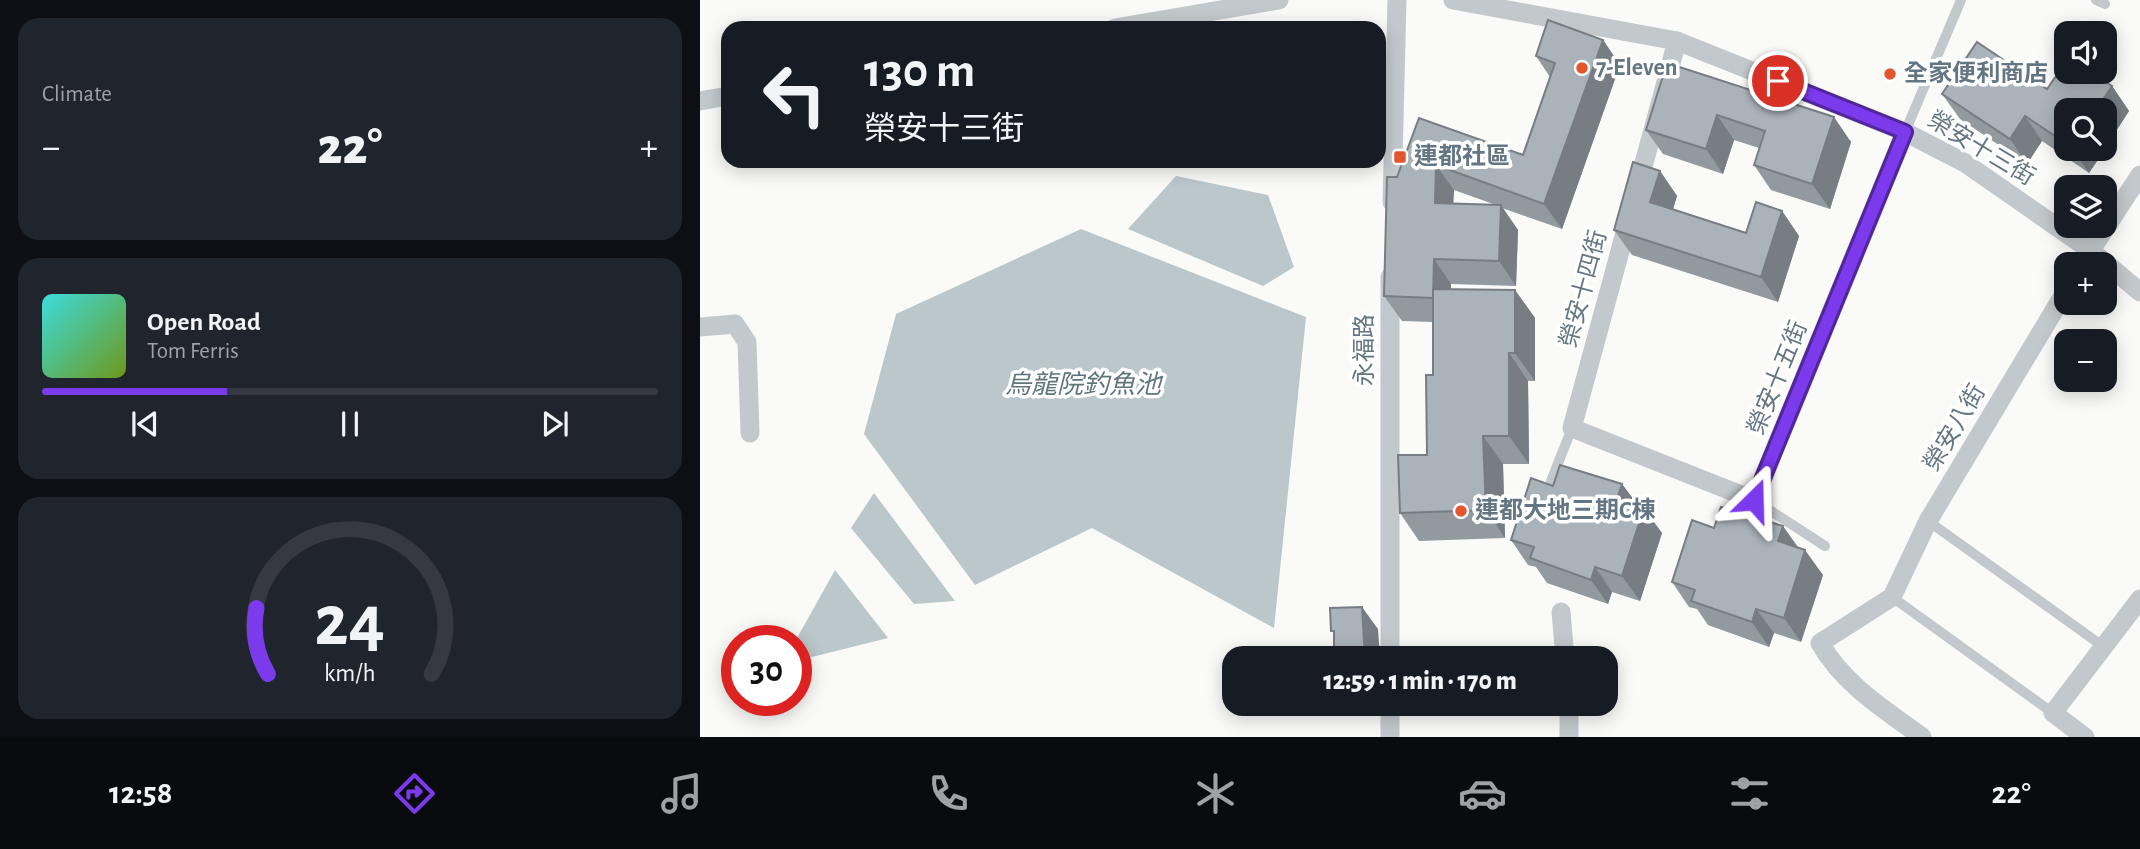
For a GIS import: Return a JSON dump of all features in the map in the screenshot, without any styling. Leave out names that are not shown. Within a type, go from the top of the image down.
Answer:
[{"type":"street","points":[[1156,21],[1279,0]]},
{"type":"street","points":[[1392,222],[1397,0]]},
{"type":"street","name":"榮安十三街","points":[[1453,0],[1677,41],[1905,132],[1965,163],[2080,252]]},
{"type":"street","name":"榮安十四街","points":[[1572,428],[1677,41]]},
{"type":"street","points":[[700,101],[721,97]]},
{"type":"street","name":"榮安十五街","points":[[1754,500],[1905,132]]},
{"type":"street","points":[[2089,252],[2140,175]]},
{"type":"street","name":"永福路","points":[[1390,646],[1391,262]]},
{"type":"street","name":"榮安十三街","points":[[2117,277],[2140,292]]},
{"type":"street","name":"榮安八街","points":[[1892,597],[1928,521],[2054,311]]},
{"type":"street","points":[[700,327],[735,324],[747,342],[751,433]]},
{"type":"street","points":[[1572,428],[1754,500]]},
{"type":"street","points":[[1892,597],[1820,643],[1830,661],[1868,697],[1922,737]]},
{"type":"street","points":[[2085,737],[2053,713],[2140,599]]},
{"type":"street","points":[[1561,612],[1564,646]]},
{"type":"street","points":[[1390,716],[1391,737]]},
{"type":"street","points":[[1569,716],[1569,737]]},
{"type":"lane","points":[[1905,132],[1961,0]]},
{"type":"lane","points":[[1551,481],[1572,428]]},
{"type":"lane","points":[[1754,500],[1825,545]]},
{"type":"lane","points":[[1928,521],[2105,647]]},
{"type":"lane","points":[[1892,597],[2053,713]]},
{"type":"water","points":[[1176,176],[1268,195],[1294,267],[1263,286],[1128,229]]},
{"type":"water","name":"烏龍院釣魚池","points":[[1081,229],[1306,317],[1274,628],[1092,528],[975,585],[864,434],[896,314]]},
{"type":"water","points":[[874,493],[955,601],[914,604],[851,528]]},
{"type":"water","points":[[835,570],[888,638],[812,657],[812,625],[804,625]]},
{"type":"building","points":[[1548,20],[1603,40],[1544,204],[1436,165],[1435,203],[1501,205],[1499,261],[1434,259],[1433,298],[1384,296],[1387,177],[1397,177],[1419,118],[1523,155],[1555,63],[1536,56]]},
{"type":"building","points":[[1977,42],[2047,89],[2054,79],[2054,84],[2112,86],[2104,98],[2054,98],[2054,135],[2025,116],[2010,139],[1942,94]]},
{"type":"building","points":[[1667,63],[1834,117],[1812,184],[1754,165],[1765,131],[1717,115],[1706,149],[1646,130]]},
{"type":"building","points":[[1633,162],[1660,171],[1650,202],[1746,233],[1756,202],[1782,211],[1761,277],[1614,230]]},
{"type":"building","points":[[1433,289],[1515,290],[1515,353],[1509,353],[1509,436],[1483,436],[1486,510],[1400,513],[1398,455],[1427,455],[1426,375],[1433,375]]},
{"type":"building","points":[[1560,465],[1622,484],[1617,499],[1644,508],[1622,576],[1595,567],[1591,580],[1530,558],[1534,547],[1511,540],[1531,478],[1553,486]]},
{"type":"building","points":[[1721,507],[1783,526],[1778,541],[1805,550],[1784,618],[1756,609],[1752,622],[1691,601],[1695,590],[1672,582],[1692,520],[1714,528]]},
{"type":"building","points":[[1362,607],[1364,646],[1334,646],[1330,608]]},
{"type":"place","name":"7-Eleven","points":[[1582,68]]},
{"type":"place","name":"全家便利商店","points":[[1890,74]]},
{"type":"place","name":"連都社區","points":[[1400,157]]},
{"type":"place","name":"連都大地三期C棟","points":[[1461,511]]},
{"type":"route","points":[[1754,500],[1905,132],[1778,81]]}]
